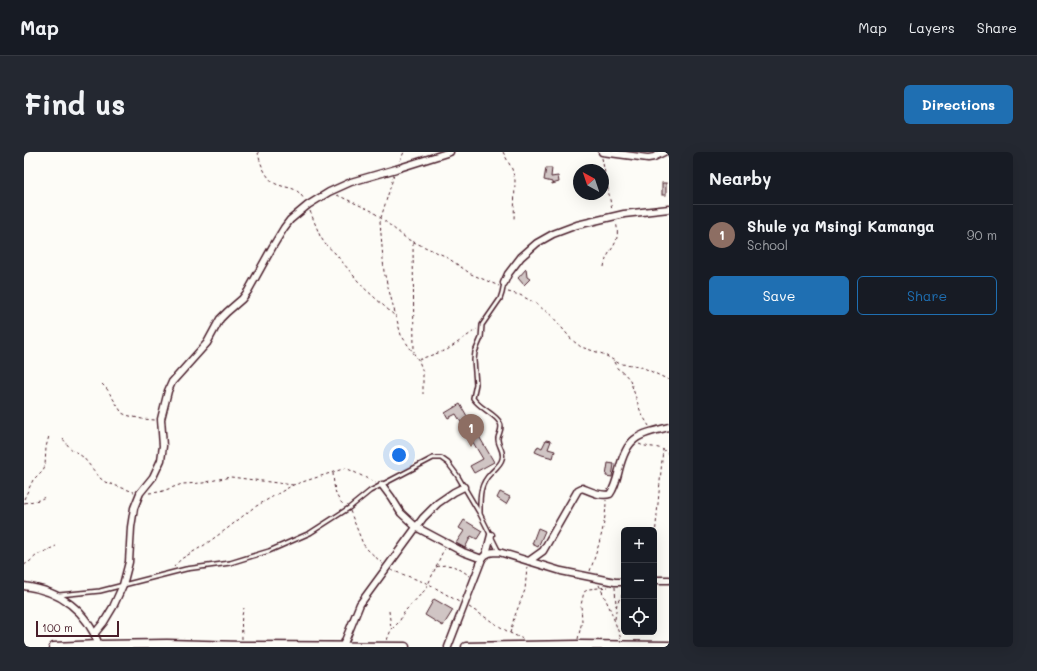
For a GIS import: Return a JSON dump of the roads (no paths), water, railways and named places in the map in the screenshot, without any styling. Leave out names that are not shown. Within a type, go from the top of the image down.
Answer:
[{"type":"main road","points":[[54,647],[167,644],[405,647]]},
{"type":"main road","points":[[466,647],[578,645],[669,646]]},
{"type":"street","points":[[95,633],[113,608],[123,585],[128,562],[134,508],[140,493],[154,477],[161,460],[163,446],[161,419],[168,391],[172,382],[207,342],[220,319],[242,299],[248,291],[279,235],[290,220],[308,205],[329,192],[356,180],[450,152]]},
{"type":"street","points":[[601,152],[648,158],[664,152]]},
{"type":"street","points":[[503,287],[508,274],[522,257],[537,243],[552,234],[577,225],[614,216],[669,209]]},
{"type":"street","points":[[529,561],[543,552],[578,490],[582,488],[601,495],[610,494],[623,453],[632,441],[638,437],[669,428]]},
{"type":"street","points":[[382,485],[401,513],[416,527],[463,552],[484,556],[492,552],[499,552],[561,571],[621,582]]},
{"type":"street","points":[[343,646],[360,604],[388,568],[416,527],[438,503],[464,487]]},
{"type":"street","points":[[448,647],[491,535]]},
{"type":"street","points":[[657,580],[669,580]]},
{"type":"street","points":[[24,586],[58,595],[80,612],[95,633],[94,646]]},
{"type":"lane","points":[[480,514],[480,491],[482,484],[485,478],[499,465],[503,452],[498,441],[502,427],[500,423],[497,419],[477,405],[473,398],[476,384],[474,360],[475,352],[481,338],[482,325],[500,299],[503,287]]},
{"type":"lane","points":[[58,595],[89,593],[168,573],[230,563],[269,551],[310,533],[349,508],[370,491],[434,458],[441,458],[448,463],[480,514],[499,552]]},
{"type":"place","name":"Shule ya Msingi Kamanga","points":[[471,447]]}]
